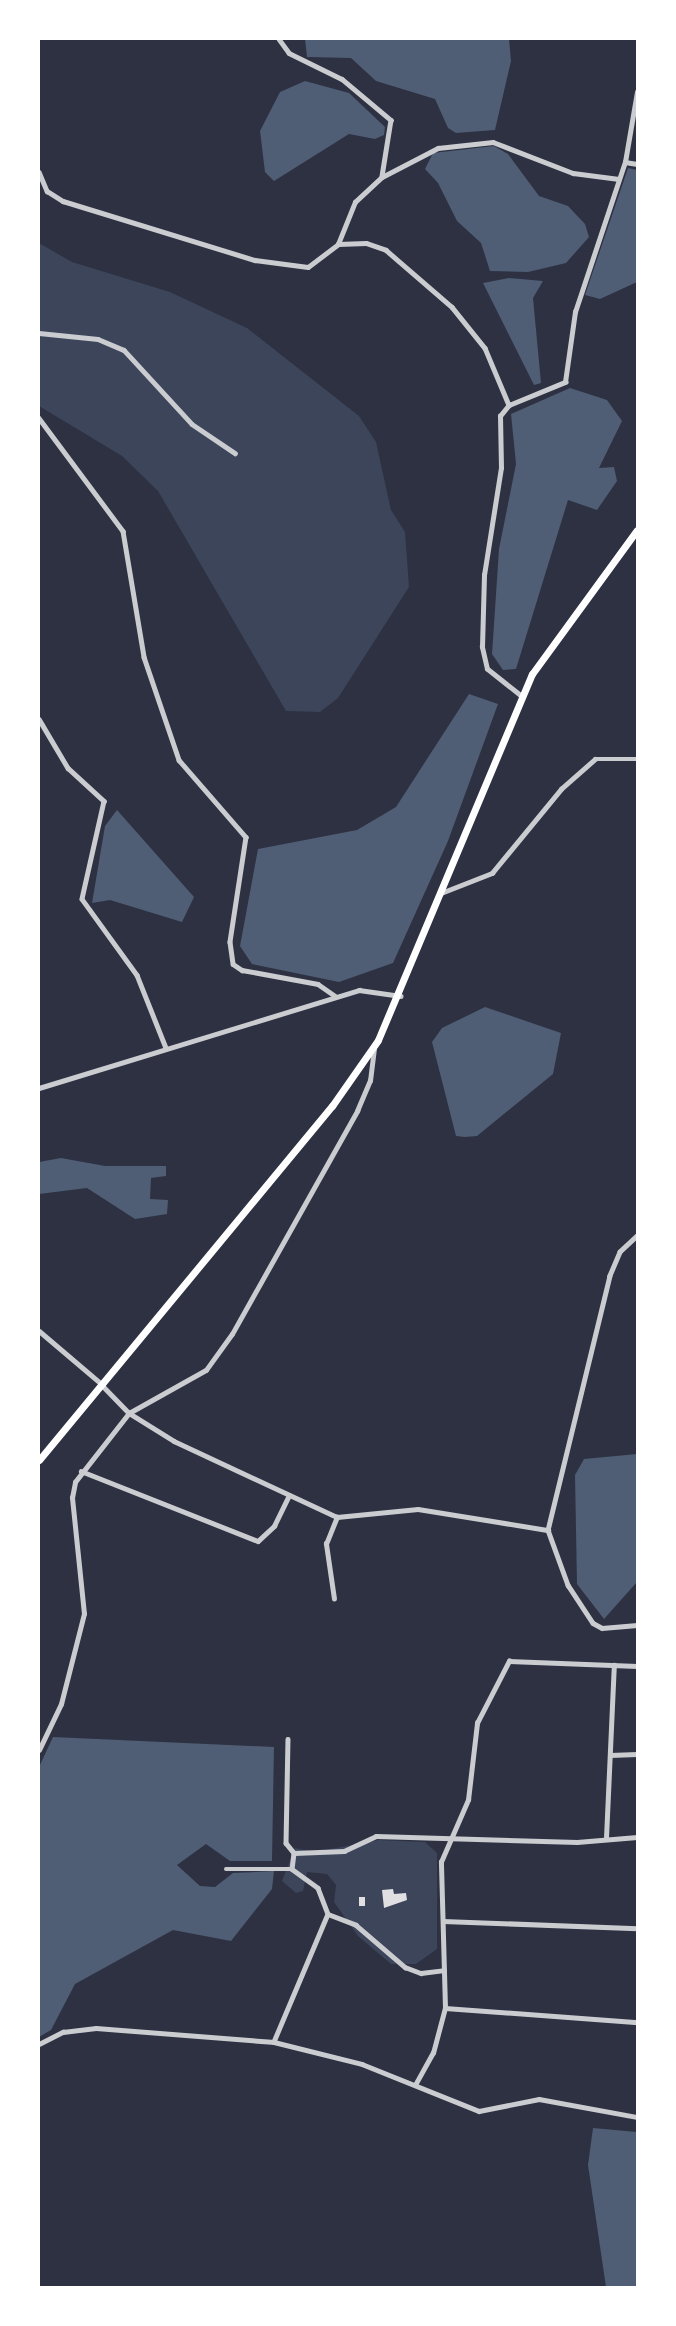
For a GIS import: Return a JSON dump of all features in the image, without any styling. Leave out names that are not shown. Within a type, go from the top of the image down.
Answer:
[{"type":"highway","points":[[39,1460],[99,1382],[332,1106],[374,1047],[400,996],[520,696],[637,530]]},
{"type":"street","points":[[279,39],[289,53],[342,79],[391,120],[382,177]]},
{"type":"street","points":[[520,696],[487,669],[482,646],[484,575],[501,468],[500,416],[509,405],[565,382],[575,312],[626,162],[637,92]]},
{"type":"street","points":[[39,172],[48,191],[63,201],[255,260],[308,267],[338,244],[355,202],[382,177],[438,148],[494,142],[573,173],[619,179]]},
{"type":"street","points":[[626,162],[637,164]]},
{"type":"street","points":[[338,244],[366,243],[386,250],[452,307],[485,348],[509,405]]},
{"type":"street","points":[[39,333],[98,339],[124,351],[197,429],[236,453]]},
{"type":"street","points":[[39,418],[123,531],[144,657],[179,760],[246,837],[230,942],[233,964],[242,970],[318,984],[335,996]]},
{"type":"street","points":[[39,719],[68,768],[104,801],[82,899],[137,975],[166,1048]]},
{"type":"street","points":[[441,893],[492,873],[561,789],[595,759],[637,759]]},
{"type":"street","points":[[39,1088],[335,996],[371,988],[400,996]]},
{"type":"street","points":[[39,1750],[61,1704],[84,1614],[72,1498],[81,1471],[129,1413],[206,1370],[232,1334],[365,1095],[374,1047]]},
{"type":"street","points":[[637,1236],[620,1252],[610,1276],[548,1530],[568,1585],[592,1623],[602,1628],[637,1625]]},
{"type":"street","points":[[39,1331],[99,1382],[129,1413],[174,1441],[337,1517],[418,1509],[548,1530]]},
{"type":"street","points":[[81,1471],[258,1541],[274,1526],[289,1495]]},
{"type":"street","points":[[334,1599],[326,1544],[337,1517]]},
{"type":"street","points":[[415,2085],[433,2053],[445,2008],[441,1862],[468,1800],[477,1723],[508,1661],[637,1666]]},
{"type":"street","points":[[606,1838],[614,1665]]},
{"type":"street","points":[[288,1739],[286,1843],[294,1853],[292,1869]]},
{"type":"street","points":[[610,1755],[637,1754]]},
{"type":"street","points":[[294,1853],[344,1851],[376,1836],[451,1835],[577,1842],[637,1837]]},
{"type":"street","points":[[226,1869],[292,1869],[318,1888],[328,1914],[274,2042]]},
{"type":"street","points":[[328,1914],[356,1925],[405,1967],[421,1973],[444,1970]]},
{"type":"street","points":[[443,1921],[637,1928]]},
{"type":"street","points":[[445,2008],[637,2022]]},
{"type":"street","points":[[39,2044],[63,2032],[96,2028],[274,2042],[341,2057],[479,2111],[539,2099],[637,2117]]},
{"type":"shaded area","points":[[305,39],[509,39],[511,61],[495,130],[456,133],[448,128],[435,99],[376,81],[351,58],[307,57]]},
{"type":"shaded area","points":[[305,81],[349,93],[385,127],[384,135],[375,139],[349,134],[274,181],[265,172],[260,131],[280,92]]},
{"type":"shaded area","points":[[494,146],[508,154],[539,196],[568,206],[585,224],[589,237],[566,263],[528,272],[490,271],[481,243],[457,221],[438,183],[425,169],[433,153]]},
{"type":"shaded area","points":[[628,168],[637,170],[637,282],[600,299],[585,295]]},
{"type":"shaded area","points":[[39,243],[72,262],[170,292],[247,328],[359,416],[376,442],[391,510],[405,532],[409,587],[338,698],[320,712],[286,711],[158,491],[122,456],[39,406]]},
{"type":"shaded area","points":[[509,278],[543,281],[533,298],[541,383],[534,385],[483,283]]},
{"type":"shaded area","points":[[570,388],[607,400],[622,421],[599,468],[614,467],[617,481],[597,510],[568,500],[516,669],[503,670],[492,654],[499,549],[516,464],[511,414]]},
{"type":"shaded area","points":[[469,694],[498,704],[448,841],[393,963],[339,982],[252,964],[240,946],[258,849],[357,830],[396,807]]},
{"type":"shaded area","points":[[117,810],[194,897],[182,922],[110,900],[92,903],[105,826]]},
{"type":"shaded area","points":[[485,1007],[561,1033],[553,1074],[477,1136],[456,1136],[432,1042],[442,1028]]},
{"type":"shaded area","points":[[61,1158],[105,1166],[166,1166],[166,1176],[151,1178],[150,1199],[168,1200],[167,1214],[135,1219],[87,1188],[39,1194],[39,1162]]},
{"type":"shaded area","points":[[637,1454],[637,1582],[604,1619],[577,1584],[575,1475],[584,1459]]},
{"type":"shaded area","points":[[53,1737],[274,1747],[272,1861],[230,1861],[206,1844],[177,1865],[200,1886],[215,1887],[233,1873],[274,1871],[272,1889],[231,1941],[173,1930],[75,1984],[51,2030],[39,2037],[39,1767]]},
{"type":"shaded area","points":[[379,1840],[425,1842],[437,1853],[437,1949],[416,1964],[391,1964],[358,1936],[334,1902],[336,1885],[327,1874],[307,1872],[303,1891],[296,1893],[282,1881],[295,1848],[315,1852]]},
{"type":"shaded area","points":[[593,2128],[637,2132],[637,2287],[606,2287],[588,2165]]},
{"type":"building","points":[[393,1889],[394,1894],[406,1893],[407,1900],[384,1908],[382,1890]]},
{"type":"building","points":[[359,1897],[365,1897],[365,1906],[359,1906]]}]
